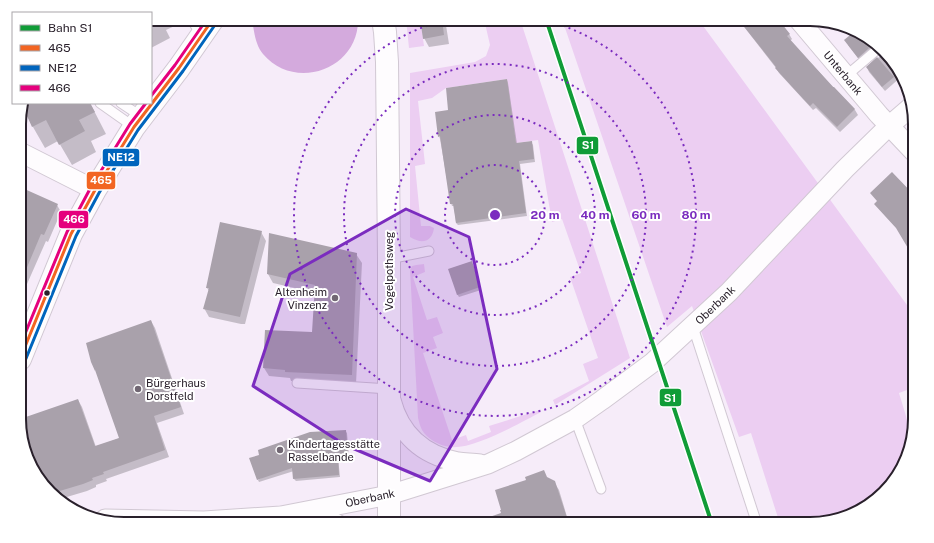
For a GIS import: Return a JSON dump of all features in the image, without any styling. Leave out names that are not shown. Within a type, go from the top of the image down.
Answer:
[{"type":"street","points":[[152,101],[201,26]]},
{"type":"street","name":"Vogelpothsweg","points":[[384,26],[387,62],[389,259],[389,517]]},
{"type":"street","name":"Unterbank","points":[[804,26],[889,126],[908,146]]},
{"type":"street","points":[[26,344],[70,234],[94,190],[150,104]]},
{"type":"street","name":"Oberbank","points":[[266,517],[281,516],[389,495],[488,464],[516,451],[575,419],[652,363],[693,327],[729,292],[845,169],[907,111]]},
{"type":"street","points":[[26,155],[94,190]]},
{"type":"street","name":"Oberbank","points":[[389,391],[392,405],[402,428],[412,440],[422,448],[437,456],[458,462],[488,464]]},
{"type":"lane","points":[[846,76],[876,51]]},
{"type":"lane","points":[[102,104],[138,122]]},
{"type":"lane","points":[[122,104],[138,122]]},
{"type":"lane","points":[[389,259],[429,251]]},
{"type":"lane","points":[[693,327],[755,517]]},
{"type":"lane","points":[[297,383],[389,391]]},
{"type":"lane","points":[[575,419],[601,489]]},
{"type":"lane","points":[[319,508],[335,517]]},
{"type":"highlighted area","points":[[406,209],[469,237],[497,369],[430,481],[345,445],[253,386],[290,274]]},
{"type":"shaded area","points":[[253,26],[357,26],[356,36],[348,51],[337,62],[323,70],[307,73],[291,72],[276,65],[260,50]]},
{"type":"shaded area","points":[[407,26],[421,26],[424,46],[409,48]]},
{"type":"shaded area","points":[[486,26],[522,26],[630,358],[555,405],[553,400],[589,381],[583,364],[598,358],[570,277],[581,273],[562,219],[552,222],[538,140],[516,143],[507,79],[446,88],[432,98],[418,101],[425,164],[415,166],[421,226],[430,226],[434,228],[431,237],[425,241],[418,241],[410,237],[410,73],[475,62],[486,56],[490,45]]},
{"type":"shaded area","points":[[564,26],[703,26],[907,305],[908,390],[899,393],[908,425],[905,444],[901,456],[888,479],[870,497],[841,512],[816,517],[778,517],[751,433],[739,437],[692,306],[667,327]]},
{"type":"shaded area","points":[[424,264],[425,272],[413,277],[427,320],[437,317],[443,333],[433,337],[437,348],[423,353],[452,440],[466,435],[468,441],[491,432],[489,426],[540,410],[541,412],[496,435],[460,447],[450,447],[434,442],[424,433],[418,418],[410,270],[412,266]]},
{"type":"building","points":[[421,26],[443,26],[444,35],[423,39]]},
{"type":"building","points":[[744,26],[784,26],[790,34],[787,36],[855,109],[837,127],[813,103],[810,106],[775,68],[776,67]]},
{"type":"building","points":[[850,35],[859,39],[869,48],[858,58],[844,40]]},
{"type":"building","points":[[877,57],[894,77],[882,87],[866,67]]},
{"type":"building","points":[[507,79],[516,143],[532,141],[534,159],[519,161],[526,213],[456,223],[453,204],[450,204],[435,112],[448,110],[446,88]]},
{"type":"building","points":[[28,104],[91,104],[95,112],[79,120],[85,131],[59,145],[46,120],[32,127],[27,115]]},
{"type":"building","points":[[892,172],[908,189],[908,248],[896,228],[874,204],[877,201],[870,193]]},
{"type":"building","points":[[26,190],[58,204],[44,235],[41,234],[26,270]]},
{"type":"building","points":[[220,222],[262,231],[240,317],[203,309],[209,288],[206,288]]},
{"type":"building","name":"Altenheim Vinzenz","points":[[269,233],[357,253],[352,375],[285,372],[285,370],[263,368],[265,330],[312,332],[315,285],[267,274]]},
{"type":"building","points":[[472,261],[480,287],[457,295],[448,269]]},
{"type":"building","points":[[151,320],[181,407],[154,416],[165,450],[103,472],[104,474],[92,478],[93,480],[83,484],[58,491],[46,479],[33,456],[29,444],[26,417],[78,399],[95,446],[119,438],[91,362],[86,343]]},
{"type":"building","points":[[346,430],[348,454],[338,455],[339,475],[293,479],[292,468],[257,480],[249,458],[259,455],[258,450],[310,432]]},
{"type":"building","points":[[544,470],[547,477],[555,481],[567,517],[490,517],[501,513],[495,490],[526,480],[525,477]]},
{"type":"rail line","name":"S1","points":[[548,26],[710,517]]},
{"type":"transit line","name":"466","points":[[152,95],[202,26]]},
{"type":"transit line","name":"465","points":[[152,103],[208,26]]},
{"type":"transit line","name":"NE12","points":[[26,359],[76,236],[99,193],[138,130],[183,71],[214,26]]},
{"type":"transit line","name":"466","points":[[26,331],[67,232],[91,187],[130,124],[145,104]]},
{"type":"transit line","name":"465","points":[[26,344],[71,234],[95,190],[134,127],[152,104]]},
{"type":"place","name":"Altenheim Vinzenz","points":[[335,298]]},
{"type":"place","name":"Bürgerhaus Dorstfeld","points":[[138,389]]},
{"type":"place","name":"Kindertagesstätte Rasselbande","points":[[280,450]]}]
